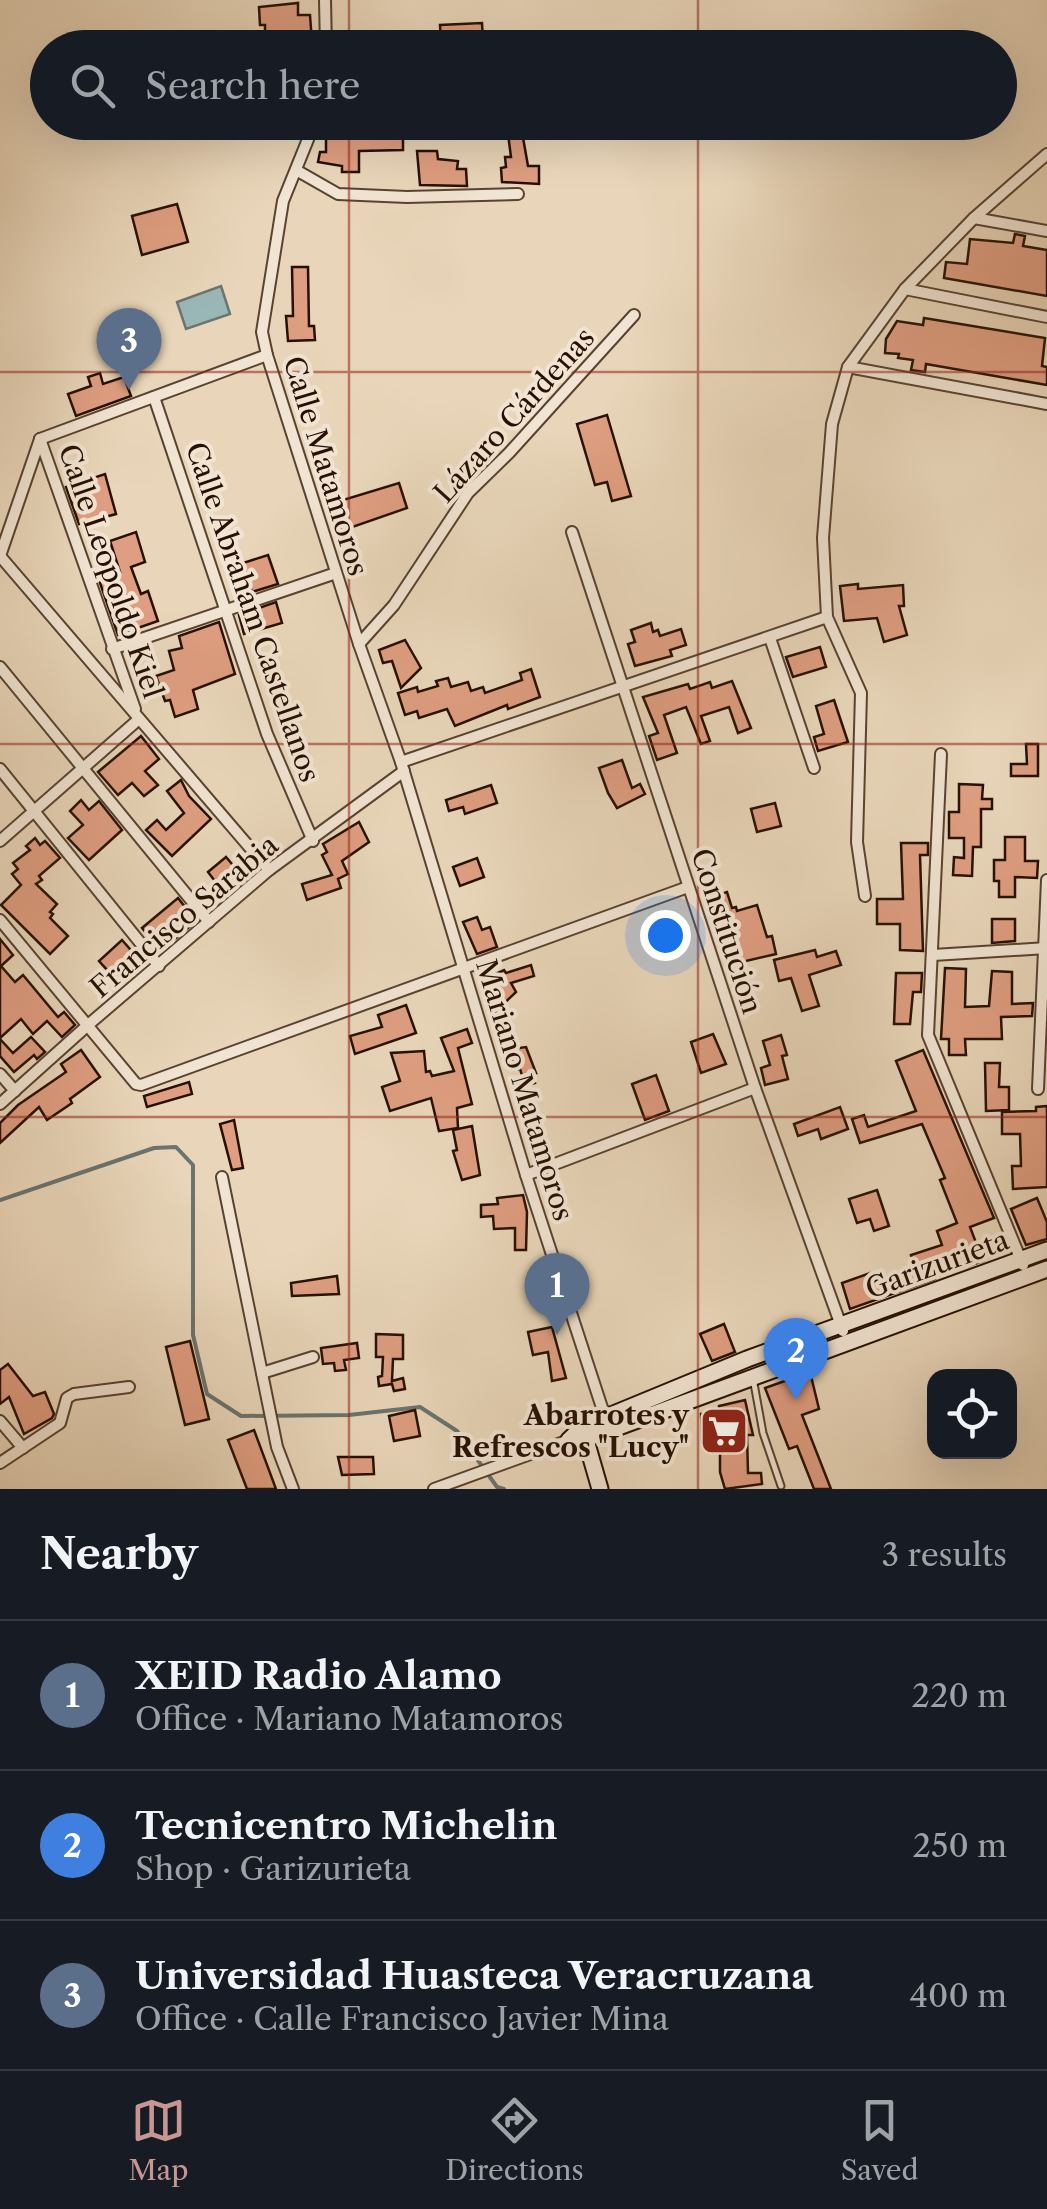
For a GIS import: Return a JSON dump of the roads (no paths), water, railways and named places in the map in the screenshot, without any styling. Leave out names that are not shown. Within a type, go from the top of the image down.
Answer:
[{"type":"main road","name":"Garizurieta","points":[[608,1424],[753,1376],[844,1334],[1024,1267],[1047,1250]]},
{"type":"main road","name":"Garizurieta","points":[[1024,1267],[1047,1268]]},
{"type":"main road","name":"Garizurieta","points":[[579,1436],[747,1359],[844,1334]]},
{"type":"main road","points":[[579,1436],[600,1489]]},
{"type":"street","points":[[325,0],[326,30]]},
{"type":"street","name":"Calle Matamoros","points":[[308,140],[283,201],[262,332],[336,573],[402,767]]},
{"type":"street","points":[[865,896],[856,842],[861,693],[827,617],[823,538],[832,424],[848,367],[905,288],[974,218],[1047,154]]},
{"type":"street","points":[[296,170],[338,194],[518,194]]},
{"type":"street","points":[[974,218],[1047,232]]},
{"type":"street","points":[[905,288],[1047,317]]},
{"type":"street","name":"Lázaro Cárdenas","points":[[359,644],[394,605],[468,493],[634,315]]},
{"type":"street","points":[[267,356],[40,438],[0,556],[270,870]]},
{"type":"street","points":[[848,367],[1047,404]]},
{"type":"street","name":"Calle Abraham Castellanos","points":[[154,397],[267,734],[313,841]]},
{"type":"street","name":"Calle Leopoldo Kiel","points":[[40,438],[139,719]]},
{"type":"street","name":"Constitución","points":[[572,532],[755,1088],[844,1334]]},
{"type":"street","points":[[112,649],[336,573]]},
{"type":"street","name":"Francisco Sarabia","points":[[0,1104],[270,870],[313,841],[402,767],[827,617]]},
{"type":"street","points":[[770,638],[814,768]]},
{"type":"street","points":[[0,667],[208,922]]},
{"type":"street","points":[[0,842],[139,719]]},
{"type":"street","points":[[941,754],[928,1035],[1024,1267]]},
{"type":"street","name":"Mariano Matamoros","points":[[402,767],[526,1175],[608,1424]]},
{"type":"street","points":[[0,769],[159,966]]},
{"type":"street","points":[[1038,1089],[1047,880]]},
{"type":"street","points":[[0,920],[136,1084],[141,1085],[688,887]]},
{"type":"street","points":[[932,955],[1046,948]]},
{"type":"street","points":[[0,1074],[15,1092]]},
{"type":"street","points":[[526,1175],[755,1088]]},
{"type":"street","points":[[222,1178],[277,1447],[293,1489]]},
{"type":"street","points":[[262,1373],[314,1357]]},
{"type":"street","points":[[0,1463],[60,1423],[66,1398],[130,1387]]},
{"type":"street","points":[[0,1421],[22,1448]]},
{"type":"street","name":"Garizurieta","points":[[434,1489],[579,1436]]},
{"type":"lane","points":[[747,1359],[763,1432],[781,1486]]},
{"type":"water","points":[[221,286],[230,314],[186,329],[177,302]]},
{"type":"waterway","points":[[0,1200],[154,1148],[176,1147],[193,1165],[193,1335],[207,1394],[241,1416],[349,1415],[420,1407],[457,1431],[497,1487],[504,1489]]},
{"type":"place","name":"Universidad Huasteca Veracruzana","points":[[129,390]]},
{"type":"place","name":"XEID Radio Alamo","points":[[557,1335]]},
{"type":"place","name":"Tecnicentro Michelin","points":[[796,1400]]},
{"type":"place","name":"Abarrotes y Refrescos \"Lucy\"","points":[[724,1431]]}]
